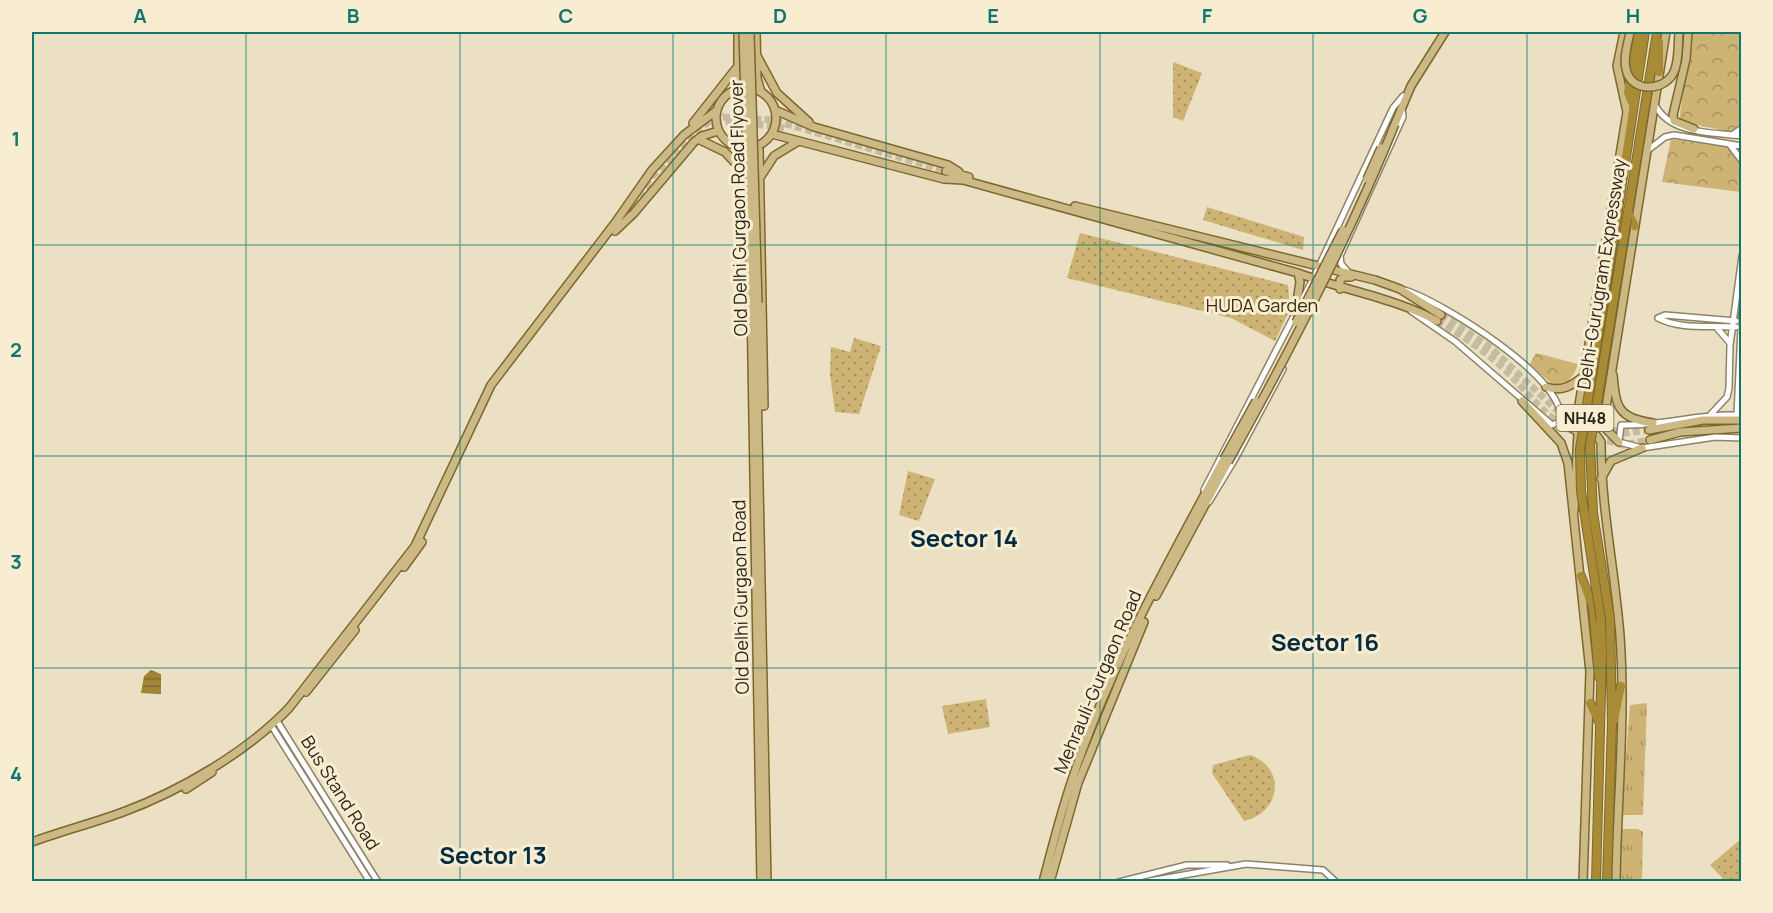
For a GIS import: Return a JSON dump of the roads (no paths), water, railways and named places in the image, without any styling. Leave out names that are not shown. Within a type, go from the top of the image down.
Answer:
[{"type":"highway","points":[[1634,106],[1628,93],[1638,32]]},
{"type":"highway","name":"Delhi-Gurugram Expressway","points":[[1596,882],[1600,620],[1581,490],[1580,449],[1645,32]]},
{"type":"highway","points":[[1658,32],[1659,72]]},
{"type":"highway","name":"Delhi-Gurugram Expressway","points":[[1607,882],[1612,724],[1610,619],[1593,513],[1590,445],[1658,32]]},
{"type":"highway","points":[[1615,186],[1627,148]]},
{"type":"highway","points":[[1627,215],[1635,226]]},
{"type":"highway","points":[[1581,576],[1593,607],[1596,668],[1600,681]]},
{"type":"highway","points":[[1612,724],[1616,717],[1621,686]]},
{"type":"highway","points":[[1590,703],[1600,724]]},
{"type":"main road","points":[[738,32],[738,89]]},
{"type":"main road","name":"Old Delhi Gurgaon Road Flyover","points":[[743,32],[755,303],[751,312]]},
{"type":"main road","name":"Old Delhi Gurgaon Road Flyover","points":[[750,32],[757,383]]},
{"type":"main road","points":[[756,32],[756,54],[761,92]]},
{"type":"main road","points":[[1393,124],[1417,68],[1443,32]]},
{"type":"main road","points":[[1393,124],[1422,65],[1443,32]]},
{"type":"main road","points":[[1619,442],[1603,426],[1578,412],[1626,112],[1617,66],[1624,32]]},
{"type":"main road","points":[[1630,32],[1625,67],[1628,76],[1633,82],[1653,87],[1670,80],[1675,69],[1679,32]]},
{"type":"main road","points":[[1603,426],[1666,32]]},
{"type":"main road","points":[[1688,32],[1686,59],[1673,115],[1674,121],[1694,129]]},
{"type":"main road","points":[[756,54],[782,99],[814,127]]},
{"type":"main road","points":[[617,225],[652,170],[684,135],[738,66]]},
{"type":"main road","points":[[684,135],[716,111],[726,95],[738,89],[747,88],[761,92],[772,102],[776,123],[772,134],[759,146],[741,148],[727,142],[718,131],[716,111]]},
{"type":"main road","points":[[775,110],[814,127],[948,165],[963,178]]},
{"type":"main road","name":"Mehrauli-Gurgaon Road","points":[[1043,882],[1084,746],[1154,594],[1226,461],[1358,199],[1393,124]]},
{"type":"main road","points":[[617,225],[634,213],[665,173],[698,139],[718,131]]},
{"type":"main road","points":[[772,134],[944,179],[963,178],[1178,234],[1375,280],[1400,289],[1439,318],[1340,289],[1298,273],[963,178],[946,173]]},
{"type":"main road","points":[[698,139],[725,152],[741,170]]},
{"type":"main road","points":[[759,182],[766,166],[774,156],[800,141]]},
{"type":"main road","points":[[758,406],[759,146]]},
{"type":"main road","points":[[741,148],[746,292],[751,312]]},
{"type":"main road","points":[[1629,201],[1640,196]]},
{"type":"main road","points":[[32,844],[123,812],[181,788],[275,725],[415,546],[491,385],[632,205]]},
{"type":"main road","points":[[1294,314],[1300,282],[1298,273]]},
{"type":"main road","points":[[1340,289],[1340,280],[1343,277],[1375,280]]},
{"type":"main road","name":"Old Delhi Gurgaon Road","points":[[751,312],[758,406],[761,882]]},
{"type":"main road","points":[[1612,361],[1619,408],[1631,420],[1651,427],[1740,416]]},
{"type":"main road","points":[[1546,387],[1555,390],[1567,388],[1584,375]]},
{"type":"main road","name":"Old Delhi Gurgaon Road","points":[[757,383],[767,882]]},
{"type":"main road","points":[[1522,401],[1561,443],[1566,453],[1574,511],[1588,635],[1590,703],[1583,882]]},
{"type":"main road","points":[[1561,410],[1570,429],[1600,439],[1601,479],[1620,636],[1621,686],[1616,882]]},
{"type":"main road","points":[[1650,440],[1680,432],[1742,428]]},
{"type":"main road","points":[[1574,511],[1578,432]]},
{"type":"main road","points":[[1601,479],[1611,461],[1642,448]]},
{"type":"main road","name":"Mehrauli-Gurgaon Road","points":[[1050,882],[1068,814],[1092,746],[1154,594]]},
{"type":"street","points":[[1203,503],[1205,488],[1313,279],[1393,108],[1404,96]]},
{"type":"street","points":[[1655,105],[1659,113],[1672,125],[1742,136]]},
{"type":"street","points":[[1350,274],[1340,262],[1342,251],[1403,117],[1402,108]]},
{"type":"street","points":[[1732,135],[1742,128]]},
{"type":"street","points":[[1648,150],[1665,137],[1674,135],[1741,145]]},
{"type":"street","points":[[1730,145],[1742,161]]},
{"type":"street","points":[[1329,245],[1342,251]]},
{"type":"street","points":[[1742,256],[1738,306],[1740,416],[1711,414],[1651,427],[1620,425],[1619,442],[1642,448],[1715,437],[1742,438]]},
{"type":"street","points":[[1203,503],[1212,499],[1235,459],[1326,284]]},
{"type":"street","points":[[1400,289],[1416,293],[1467,320],[1504,347],[1546,387],[1561,410],[1559,422],[1552,425],[1456,342],[1430,326],[1408,308]]},
{"type":"street","points":[[1303,299],[1315,305]]},
{"type":"street","points":[[1720,320],[1738,306]]},
{"type":"street","points":[[1665,315],[1738,324],[1715,327],[1666,322],[1658,318],[1665,315]]},
{"type":"street","points":[[1711,414],[1727,397],[1730,345],[1738,324]]},
{"type":"street","points":[[1715,327],[1730,345]]},
{"type":"street","name":"Bus Stand Road","points":[[275,725],[370,882]]},
{"type":"street","name":"Bus Stand Road","points":[[275,725],[378,882]]},
{"type":"street","points":[[1119,882],[1187,865],[1210,863],[1327,871],[1336,882]]},
{"type":"street","points":[[1144,882],[1231,865]]},
{"type":"tunnel","points":[[645,185],[690,135],[712,120],[723,117],[773,120],[946,171]]},
{"type":"tunnel","points":[[715,124],[730,121],[784,128]]},
{"type":"tunnel","points":[[634,206],[651,184]]},
{"type":"tunnel","points":[[1441,315],[1491,348],[1561,414],[1576,421],[1625,433],[1649,430]]},
{"type":"tunnel","points":[[1437,321],[1493,359],[1543,410],[1572,431]]},
{"type":"tunnel","points":[[1597,438],[1623,445],[1650,440]]},
{"type":"district","name":"Sector 14","points":[[964,539]]},
{"type":"district","name":"Sector 16","points":[[1325,643]]},
{"type":"district","name":"Sector 13","points":[[493,856]]},
{"type":"park label","name":"HUDA Garden","points":[[1262,306]]}]
